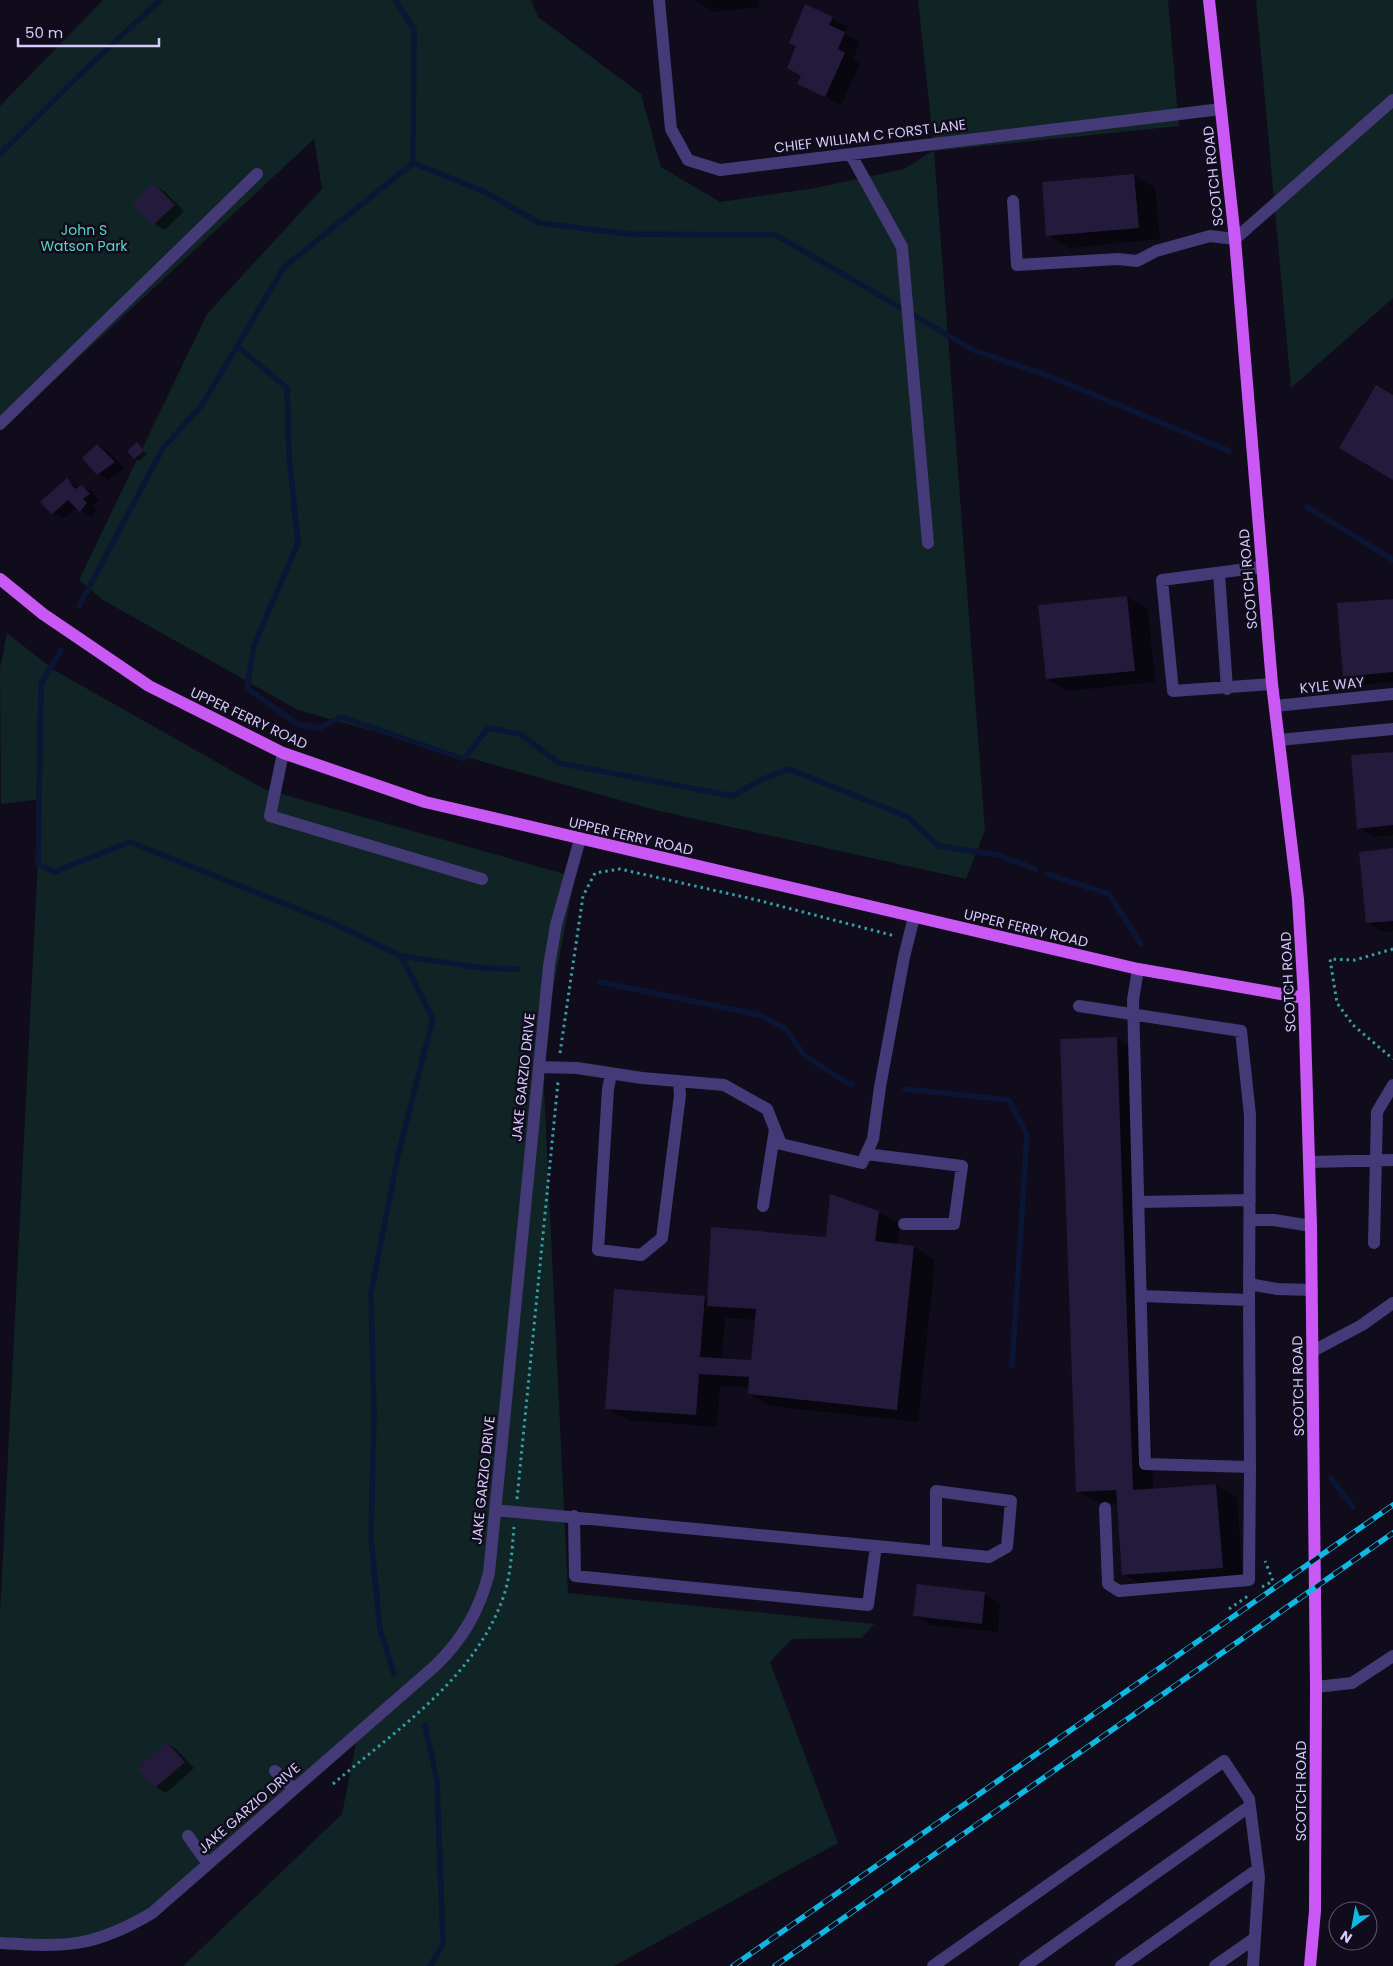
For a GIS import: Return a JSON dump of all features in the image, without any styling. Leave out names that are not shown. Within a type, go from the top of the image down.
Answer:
[{"type":"main road","name":"SCOTCH ROAD","points":[[1210,0],[1235,239],[1272,684],[1298,899],[1304,998],[1312,1226],[1316,1687],[1315,1911],[1310,1966]]},
{"type":"main road","name":"UPPER FERRY ROAD","points":[[0,579],[43,614],[149,686],[283,753],[425,802],[1138,969],[1304,998]]},
{"type":"street","name":"CHIEF WILLIAM C FORST LANE","points":[[659,0],[671,129],[688,160],[720,170],[851,155],[898,141],[1221,109]]},
{"type":"street","points":[[1013,201],[1017,265],[1118,259],[1137,261],[1156,251],[1210,236],[1235,239],[1393,100]]},
{"type":"street","points":[[851,155],[902,247],[928,544]]},
{"type":"street","points":[[0,424],[257,174]]},
{"type":"street","points":[[1262,567],[1162,580],[1173,691],[1227,689],[1272,684]]},
{"type":"street","points":[[1219,573],[1227,689]]},
{"type":"street","name":"KYLE WAY","points":[[1275,706],[1393,694]]},
{"type":"street","points":[[1279,740],[1393,729]]},
{"type":"street","points":[[283,753],[270,816],[482,879]]},
{"type":"street","name":"JAKE GARZIO DRIVE","points":[[0,1944],[55,1946],[87,1942],[125,1929],[152,1913],[454,1648],[470,1625],[482,1600],[489,1573],[549,966],[556,925],[580,839]]},
{"type":"street","points":[[539,1067],[559,1067],[724,1085],[767,1109],[781,1144],[862,1163],[873,1139],[880,1087],[904,957],[914,917]]},
{"type":"street","points":[[1138,969],[1133,1000],[1133,1014],[1144,1464],[1250,1466]]},
{"type":"street","points":[[1078,1006],[1241,1031],[1250,1115],[1249,1580],[1119,1591],[1108,1584],[1105,1508]]},
{"type":"street","points":[[611,1074],[608,1089],[598,1250],[641,1255],[662,1238],[680,1095],[679,1081]]},
{"type":"street","points":[[1374,1243],[1377,1112],[1393,1085]]},
{"type":"street","points":[[764,1206],[776,1129]]},
{"type":"street","points":[[866,1154],[962,1166],[954,1224],[904,1224]]},
{"type":"street","points":[[1310,1162],[1393,1160]]},
{"type":"street","points":[[1139,1202],[1250,1200]]},
{"type":"street","points":[[1250,1220],[1274,1220],[1312,1226]]},
{"type":"street","points":[[1249,1284],[1277,1289],[1312,1290]]},
{"type":"street","points":[[1141,1296],[1250,1300]]},
{"type":"street","points":[[1313,1351],[1362,1325],[1393,1303]]},
{"type":"street","points":[[496,1510],[988,1557],[1007,1546],[1011,1502],[936,1491],[936,1551]]},
{"type":"street","points":[[574,1516],[575,1576],[595,1578],[868,1605],[876,1546]]},
{"type":"street","points":[[1316,1687],[1352,1683],[1393,1656]]},
{"type":"street","points":[[933,1966],[1224,1760],[1249,1799],[1250,1806],[1258,1870],[1253,1966]]},
{"type":"street","points":[[275,1771],[294,1789]]},
{"type":"street","points":[[1025,1966],[1250,1806]]},
{"type":"street","points":[[188,1836],[208,1864]]},
{"type":"street","points":[[1122,1966],[1258,1870]]},
{"type":"street","points":[[1215,1966],[1255,1938]]},
{"type":"path","points":[[333,1784],[443,1690],[484,1638],[505,1594],[516,1512],[561,1036],[583,896],[595,873],[620,869],[757,900],[895,936]]},
{"type":"path","points":[[1393,949],[1355,960],[1330,959],[1337,1004],[1354,1025],[1393,1059]]},
{"type":"green space","name":"John S Watson Park","points":[[103,0],[531,0],[538,17],[641,94],[661,167],[720,202],[815,188],[904,169],[934,150],[918,0],[1168,0],[1179,126],[934,151],[985,830],[966,879],[655,810],[298,710],[103,600],[79,580],[207,314],[322,189],[314,139],[0,431],[0,106]]},
{"type":"green space","points":[[1256,0],[1393,0],[1393,298],[1291,388]]},
{"type":"green space","points":[[7,633],[54,670],[264,789],[575,877],[542,1046],[568,1593],[874,1624],[862,1638],[792,1639],[770,1662],[838,1843],[614,1966],[183,1966],[342,1814],[356,1743],[141,1924],[45,1951],[0,1945],[0,1614],[41,799],[1,804],[0,668]]},
{"type":"building","points":[[805,4],[833,17],[829,25],[845,32],[838,49],[845,53],[825,97],[797,84],[801,76],[787,68],[796,46],[789,43]]},
{"type":"building","points":[[1134,174],[1139,228],[1046,236],[1042,182]]},
{"type":"building","points":[[153,183],[175,205],[153,225],[132,204]]},
{"type":"building","points":[[1376,385],[1393,395],[1393,480],[1339,448]]},
{"type":"building","points":[[137,442],[144,451],[134,459],[127,451]]},
{"type":"building","points":[[97,444],[115,462],[97,475],[82,458]]},
{"type":"building","points":[[67,478],[75,489],[82,485],[90,494],[83,499],[87,503],[80,512],[68,500],[52,514],[40,502]]},
{"type":"building","points":[[1127,596],[1135,671],[1046,679],[1038,605]]},
{"type":"building","points":[[1393,599],[1393,672],[1343,677],[1337,603]]},
{"type":"building","points":[[1393,752],[1393,825],[1357,829],[1351,755]]},
{"type":"building","points":[[1393,848],[1393,921],[1366,923],[1359,852]]},
{"type":"building","points":[[1117,1037],[1133,1490],[1216,1484],[1223,1568],[1122,1575],[1116,1490],[1076,1492],[1060,1039]]},
{"type":"building","points":[[830,1194],[879,1211],[875,1241],[914,1246],[897,1410],[748,1394],[749,1377],[699,1374],[696,1415],[605,1409],[614,1289],[705,1296],[700,1357],[751,1360],[756,1309],[707,1306],[711,1227],[826,1237]]},
{"type":"building","points":[[917,1584],[985,1592],[982,1624],[913,1616]]},
{"type":"building","points":[[166,1742],[185,1762],[155,1788],[137,1769]]},
{"type":"waterway","points":[[0,154],[73,81],[160,0]]},
{"type":"waterway","points":[[79,606],[163,448],[202,405],[284,267],[413,163],[414,29],[395,0]]},
{"type":"waterway","points":[[413,163],[485,192],[539,223],[630,234],[776,235],[973,350],[1049,376],[1229,451]]},
{"type":"waterway","points":[[237,346],[287,388],[289,456],[298,543],[254,645],[247,688],[297,724],[319,728],[341,717],[464,759],[488,728],[520,734],[559,763],[732,796],[761,780],[789,769],[908,817],[938,846],[998,855],[1035,869]]},
{"type":"waterway","points":[[1307,507],[1393,560]]},
{"type":"waterway","points":[[61,650],[41,684],[38,864],[54,872],[130,842],[335,924],[401,956],[433,1019],[398,1155],[371,1293],[374,1415],[371,1538],[380,1629],[394,1674]]},
{"type":"waterway","points":[[1047,874],[1109,894],[1141,944]]},
{"type":"waterway","points":[[401,956],[483,968],[517,969]]},
{"type":"waterway","points":[[600,982],[760,1015],[786,1029],[804,1055],[847,1083],[852,1084]]},
{"type":"waterway","points":[[905,1089],[1009,1100],[1027,1135],[1012,1366]]},
{"type":"waterway","points":[[1331,1478],[1353,1507]]},
{"type":"waterway","points":[[425,1725],[437,1781],[443,1944],[430,1966]]},
{"type":"railway","points":[[733,1966],[1393,1505]]},
{"type":"railway","points":[[775,1966],[1393,1533]]}]
